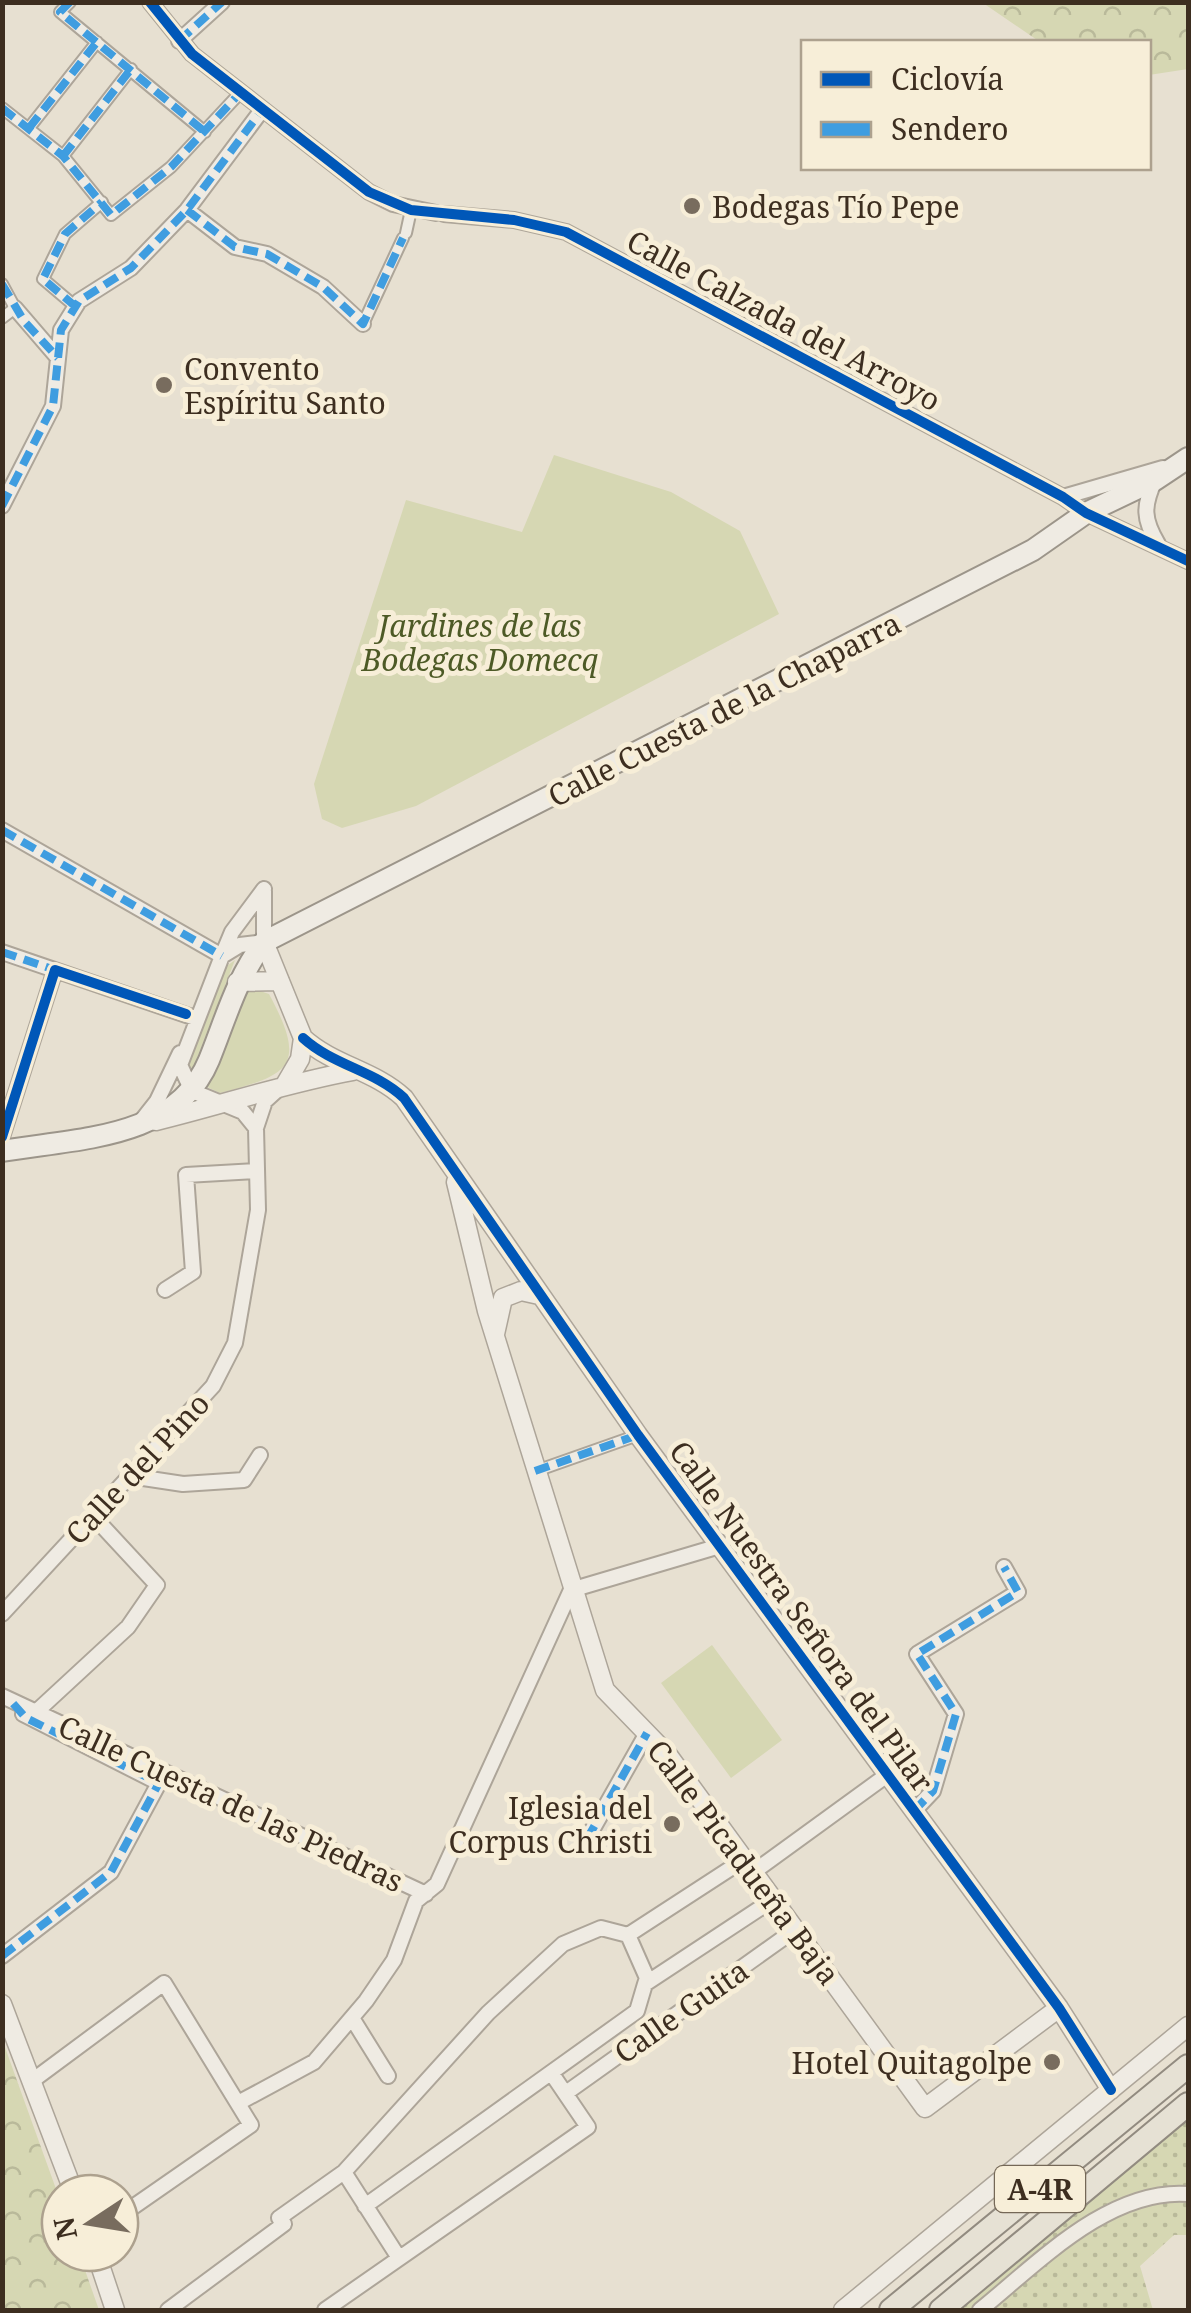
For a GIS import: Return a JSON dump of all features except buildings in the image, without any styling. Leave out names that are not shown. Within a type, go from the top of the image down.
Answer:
[{"type":"main road","name":"Calle Cuesta de la Chaparra","points":[[264,942],[1032,550],[1086,513],[1155,480],[1183,460]]},
{"type":"main road","points":[[2,1151],[143,1124],[176,1108],[208,1064],[237,982],[264,942]]},
{"type":"main road","name":"A-4R","points":[[891,2310],[1188,2066]]},
{"type":"main road","name":"A-4R","points":[[941,2310],[1188,2104]]},
{"type":"street","points":[[70,2],[60,12],[205,132]]},
{"type":"street","name":"Calle Calzada del Arroyo","points":[[150,2],[179,41],[369,192],[411,210],[514,220],[566,232],[1063,497],[1086,513],[1188,561]]},
{"type":"street","points":[[179,41],[222,2]]},
{"type":"street","points":[[29,128],[98,42]]},
{"type":"street","points":[[62,156],[131,68]]},
{"type":"street","points":[[2,108],[62,156],[111,215],[138,196],[240,93]]},
{"type":"street","points":[[2,506],[53,406],[61,330],[76,307],[131,268],[187,210],[262,110]]},
{"type":"street","points":[[76,307],[42,279],[65,234],[102,202]]},
{"type":"street","points":[[187,210],[235,247],[267,254],[323,287],[363,324],[404,235],[411,210]]},
{"type":"street","points":[[2,284],[15,308],[58,358]]},
{"type":"street","points":[[2,318],[15,308]]},
{"type":"street","name":"Calle Cuesta de la Chaparra","points":[[1063,497],[1183,460]]},
{"type":"street","points":[[1155,480],[1144,504],[1146,524],[1158,544]]},
{"type":"street","points":[[2,830],[222,956]]},
{"type":"street","points":[[143,1124],[183,1048],[232,932],[264,889],[264,942],[302,1038],[300,1058],[286,1083],[264,1101],[256,1128]]},
{"type":"street","points":[[222,956],[240,946],[264,942]]},
{"type":"street","points":[[2,952],[196,1018]]},
{"type":"street","points":[[2,1137],[55,970]]},
{"type":"street","points":[[237,982],[280,981]]},
{"type":"street","name":"Calle Picadueña Baja","points":[[302,1038],[325,1058],[372,1075],[404,1098],[454,1172],[494,1336],[605,1690],[668,1755],[924,2108],[1060,2008]]},
{"type":"street","points":[[183,1048],[182,1078],[192,1091],[243,1112],[256,1128]]},
{"type":"street","points":[[143,1124],[226,1104],[286,1083],[353,1071]]},
{"type":"street","name":"Calle del Pino","points":[[2,1614],[213,1386],[235,1343],[258,1210],[256,1128]]},
{"type":"street","points":[[165,1290],[194,1272],[186,1175],[257,1171]]},
{"type":"street","name":"Calle Nuestra Señora del Pilar","points":[[454,1172],[638,1435],[1060,2008],[1111,2090]]},
{"type":"street","points":[[494,1336],[503,1298],[521,1291],[540,1294]]},
{"type":"street","points":[[535,1471],[638,1435]]},
{"type":"street","points":[[130,1476],[183,1484],[244,1480],[260,1454]]},
{"type":"street","points":[[36,1712],[128,1627],[157,1585],[93,1516]]},
{"type":"street","points":[[571,1590],[722,1545]]},
{"type":"street","points":[[914,1811],[933,1791],[956,1714],[916,1654],[1018,1592],[1004,1567]]},
{"type":"street","name":"Calle Cuesta de las Piedras","points":[[6,1698],[426,1894],[437,1884],[571,1590]]},
{"type":"street","points":[[2,1956],[111,1872],[158,1783],[26,1718],[6,1698]]},
{"type":"street","points":[[587,1838],[646,1733]]},
{"type":"street","points":[[168,2310],[284,2224],[279,2218],[344,2172],[488,2013],[563,1944],[601,1928],[628,1935],[750,1865],[887,1775]]},
{"type":"street","points":[[240,2102],[314,2062],[394,1960],[416,1901],[426,1894]]},
{"type":"street","points":[[645,1984],[774,1899]]},
{"type":"street","name":"Calle Guita","points":[[566,2093],[796,1930]]},
{"type":"street","points":[[366,2206],[637,2011],[646,1978],[628,1935]]},
{"type":"street","points":[[32,2080],[164,1983],[252,2125],[140,2202]]},
{"type":"street","points":[[2,2004],[67,2173]]},
{"type":"street","points":[[352,2018],[388,2076]]},
{"type":"street","points":[[843,2310],[1188,2026]]},
{"type":"street","points":[[325,2310],[588,2126],[552,2074]]},
{"type":"street","points":[[344,2172],[400,2258]]},
{"type":"street","points":[[980,2310],[1076,2233],[1116,2210],[1188,2194]]},
{"type":"street","points":[[103,2273],[115,2310]]},
{"type":"green space","points":[[983,3],[1188,3],[1188,69],[1151,75],[1151,40],[1037,40]]},
{"type":"green space","name":"Jardines de las Bodegas Domecq","points":[[554,455],[671,492],[740,531],[779,614],[416,806],[342,828],[322,819],[314,784],[406,500],[522,532]]},
{"type":"green space","points":[[235,960],[189,1076],[186,1065],[224,968]]},
{"type":"green space","points":[[246,992],[269,994],[281,1018],[288,1037],[285,1064],[263,1080],[220,1093],[207,1087]]},
{"type":"green space","points":[[712,1645],[782,1740],[731,1778],[661,1683]]},
{"type":"green space","points":[[2,2039],[50,2173],[40,2173],[40,2273],[86,2273],[99,2310],[3,2310]]},
{"type":"green space","points":[[1188,2119],[1188,2235],[1174,2235],[1140,2266],[1153,2310],[956,2310]]},
{"type":"marked path","points":[[70,2],[60,12],[205,132]]},
{"type":"marked path","points":[[179,41],[222,2]]},
{"type":"marked path","points":[[29,128],[97,42]]},
{"type":"marked path","points":[[63,156],[131,69]]},
{"type":"marked path","points":[[2,108],[63,156],[111,215],[171,167],[240,93]]},
{"type":"marked path","points":[[2,506],[53,406],[61,330],[79,301],[131,268],[187,210],[262,110]]},
{"type":"marked path","points":[[76,307],[43,279],[65,234],[102,202]]},
{"type":"marked path","points":[[187,210],[235,247],[267,254],[323,287],[363,324],[403,238]]},
{"type":"marked path","points":[[2,284],[24,321],[58,358]]},
{"type":"marked path","points":[[2,830],[222,956]]},
{"type":"marked path","points":[[2,952],[64,973]]},
{"type":"marked path","points":[[535,1471],[638,1435]]},
{"type":"marked path","points":[[914,1811],[933,1791],[956,1714],[917,1654],[1018,1592],[1004,1567]]},
{"type":"marked path","points":[[2,1956],[111,1872],[159,1783],[26,1718],[9,1699]]},
{"type":"marked path","points":[[587,1839],[647,1733]]},
{"type":"cycle path","points":[[150,2],[192,54],[369,192],[411,210],[514,220],[566,232],[1063,497],[1086,513],[1188,561]]},
{"type":"cycle path","points":[[2,1137],[55,970],[186,1014]]},
{"type":"cycle path","points":[[303,1038],[404,1098],[638,1435],[1059,2008],[1111,2090]]},
{"type":"place","name":"Bodegas Tío Pepe","points":[[692,206]]},
{"type":"place","name":"Convento Espíritu Santo","points":[[164,385]]},
{"type":"place","name":"Iglesia del Corpus Christi","points":[[672,1824]]},
{"type":"place","name":"Hotel Quitagolpe","points":[[1052,2062]]}]
